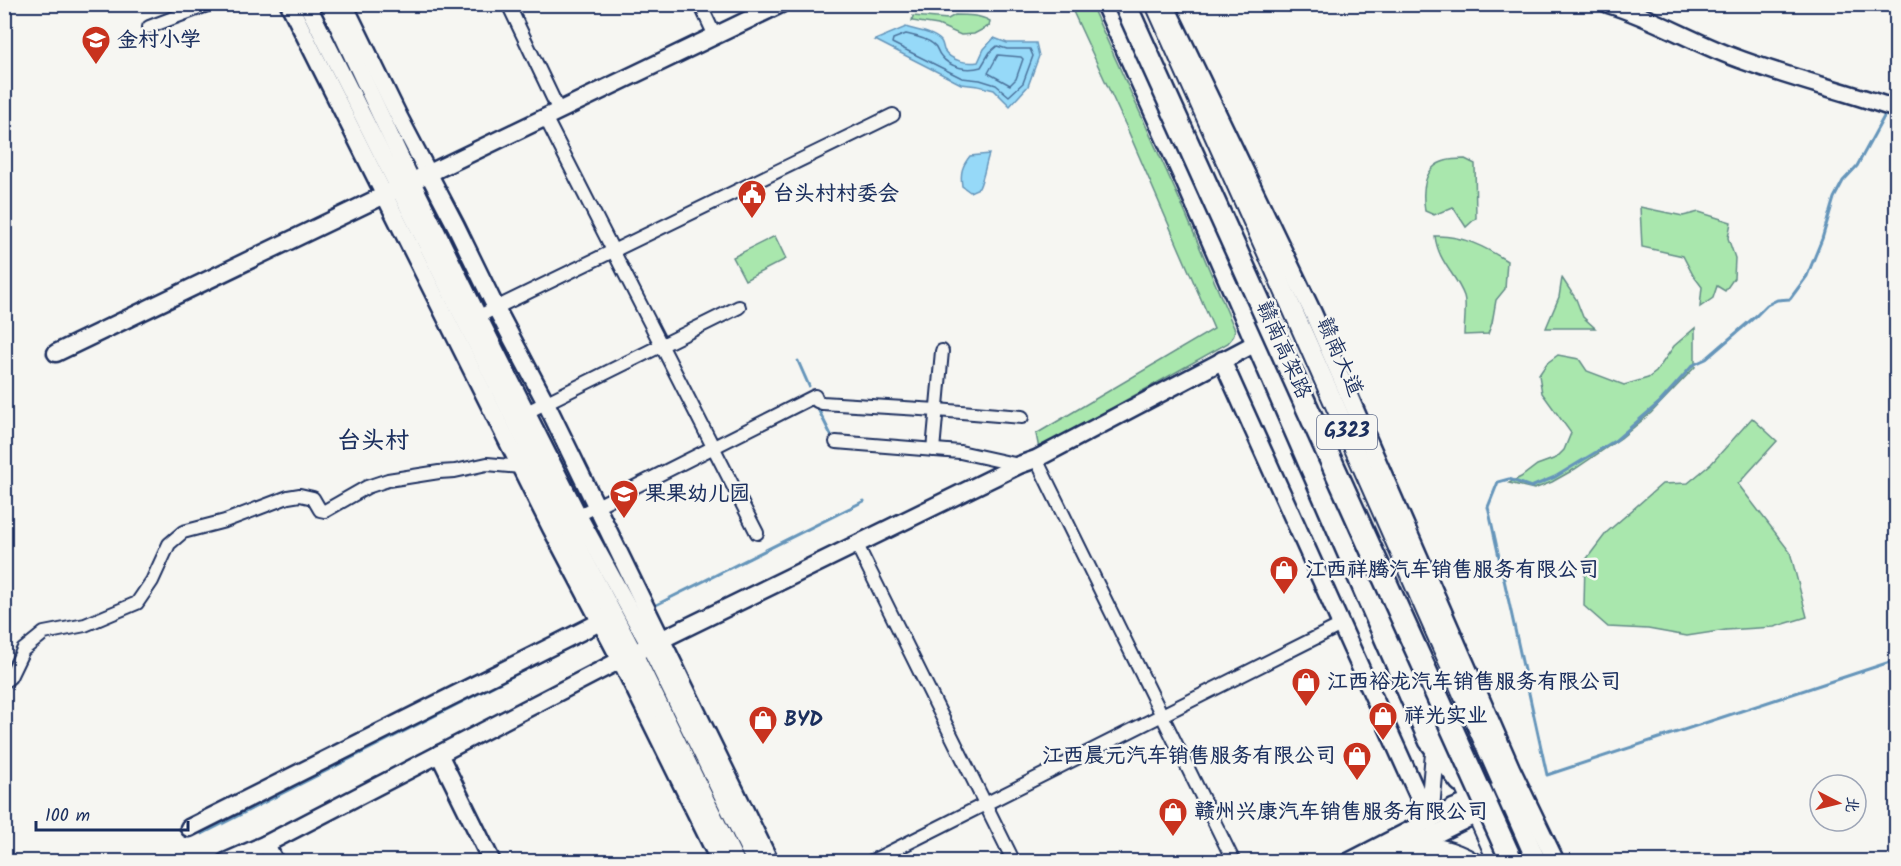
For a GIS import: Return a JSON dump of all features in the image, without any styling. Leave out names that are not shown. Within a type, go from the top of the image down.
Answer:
[{"type":"highway","name":"赣南高架路","points":[[1125,4],[1512,861]]},
{"type":"highway","name":"赣南高架路","points":[[1141,4],[1524,861]]},
{"type":"main road","name":"G323","points":[[1116,4],[1437,729],[1498,861]]},
{"type":"main road","name":"赣南大道","points":[[1165,6],[1299,324],[1515,792],[1537,861]]},
{"type":"main road","points":[[1390,655],[1416,679]]},
{"type":"main road","points":[[1429,820],[1437,729]]},
{"type":"main road","points":[[1408,847],[1420,846],[1442,850],[1473,861]]},
{"type":"street","points":[[149,27],[210,4]]},
{"type":"street","points":[[289,4],[398,188],[514,418],[520,467],[656,642],[770,861]]},
{"type":"street","points":[[307,4],[565,522],[720,861]]},
{"type":"street","points":[[328,4],[398,188]]},
{"type":"street","points":[[344,4],[597,506],[755,861]]},
{"type":"street","points":[[508,4],[552,114],[614,251],[757,533]]},
{"type":"street","points":[[700,4],[715,36]]},
{"type":"street","points":[[56,352],[781,4]]},
{"type":"street","points":[[1104,4],[1185,183],[1428,742],[1475,807],[1491,861]]},
{"type":"street","points":[[1608,4],[1630,8],[1730,56],[1890,106]]},
{"type":"street","points":[[466,323],[893,115]]},
{"type":"street","points":[[514,418],[738,307]]},
{"type":"street","points":[[225,861],[266,844],[627,656],[1019,465],[1036,459],[1254,344]]},
{"type":"street","points":[[933,450],[942,351]]},
{"type":"street","points":[[1222,360],[1429,820]]},
{"type":"street","points":[[565,522],[815,396],[817,401],[822,403],[1022,417]]},
{"type":"street","points":[[836,442],[960,452],[1019,465]]},
{"type":"street","points":[[1036,459],[1234,861]]},
{"type":"street","points":[[4,682],[10,677],[24,650],[44,633],[85,624],[137,603],[152,581],[169,544],[183,532],[240,516],[288,496],[300,495],[313,498],[320,510],[325,511],[367,487],[388,480],[455,471],[487,464],[520,467]]},
{"type":"street","points":[[565,522],[600,622],[627,656],[736,861]]},
{"type":"street","points":[[856,545],[1014,861]]},
{"type":"street","points":[[189,828],[600,622]]},
{"type":"street","points":[[870,861],[1341,625]]},
{"type":"street","points":[[439,754],[492,861]]},
{"type":"street","points":[[1348,861],[1429,820],[1475,807],[1515,792],[1556,861]]},
{"type":"street","points":[[1379,861],[1408,847],[1475,807]]},
{"type":"street","points":[[266,844],[274,861]]},
{"type":"green space","points":[[1070,5],[1091,5],[1181,203],[1235,330],[1228,343],[1039,449],[1036,434],[1214,329],[1126,126]]},
{"type":"green space","points":[[955,15],[982,18],[990,21],[989,26],[974,34],[961,35],[938,25],[912,21],[913,16],[948,19]]},
{"type":"green space","points":[[1465,159],[1475,164],[1476,218],[1466,227],[1453,207],[1434,215],[1425,211],[1424,196],[1428,174],[1432,169],[1445,161]]},
{"type":"green space","points":[[1640,207],[1683,216],[1699,212],[1731,222],[1728,238],[1735,258],[1734,278],[1725,291],[1717,286],[1713,298],[1700,307],[1702,287],[1683,256],[1642,247]]},
{"type":"green space","points":[[775,236],[786,259],[745,280],[733,257]]},
{"type":"green space","points":[[1435,236],[1445,236],[1473,243],[1507,261],[1505,289],[1496,300],[1488,334],[1464,335],[1464,296],[1443,261]]},
{"type":"green space","points":[[1562,278],[1576,299],[1583,317],[1595,328],[1546,328],[1559,297]]},
{"type":"green space","points":[[1695,328],[1695,367],[1651,413],[1621,438],[1552,482],[1534,489],[1509,483],[1537,465],[1556,458],[1564,450],[1571,433],[1542,393],[1539,375],[1547,363],[1558,355],[1579,359],[1587,371],[1624,385],[1648,378],[1656,372],[1674,346]]},
{"type":"green space","points":[[1752,418],[1777,441],[1738,484],[1790,552],[1807,617],[1774,627],[1726,630],[1687,636],[1648,629],[1608,627],[1584,606],[1585,561],[1607,532],[1662,484],[1688,483],[1711,464]]},
{"type":"water","points":[[906,27],[938,38],[947,54],[964,62],[978,62],[984,49],[994,38],[1007,43],[1036,43],[1039,56],[1028,86],[1010,106],[994,90],[961,84],[875,40]]},
{"type":"water","points":[[989,154],[979,188],[970,192],[962,186],[962,170],[965,163],[970,156]]},
{"type":"waterway","points":[[1893,102],[1896,95]]},
{"type":"waterway","points":[[1886,113],[1857,166],[1843,181],[1834,198],[1822,239],[1807,276],[1790,299],[1777,300],[1767,305],[1706,359],[1693,365],[1659,403],[1616,440],[1555,477],[1531,487],[1509,479],[1498,482],[1488,507],[1547,775],[1896,660]]},
{"type":"waterway","points":[[798,361],[809,386]]},
{"type":"waterway","points":[[819,411],[834,441]]},
{"type":"waterway","points":[[654,606],[864,501]]},
{"type":"waterway","points":[[202,834],[595,634]]},
{"type":"place","name":"金村小学","points":[[96,66]]},
{"type":"place","name":"台头村村委会","points":[[752,220]]},
{"type":"place","name":"果果幼儿园","points":[[624,520]]},
{"type":"place","name":"江西祥腾汽车销售服务有限公司","points":[[1284,596]]},
{"type":"place","name":"江西裕龙汽车销售服务有限公司","points":[[1306,708]]},
{"type":"place","name":"祥光实业","points":[[1383,742]]},
{"type":"place","name":"BYD","points":[[763,746]]},
{"type":"place","name":"江西晨元汽车销售服务有限公司","points":[[1357,782]]},
{"type":"place","name":"赣州兴康汽车销售服务有限公司","points":[[1173,838]]},
{"type":"district","name":"台头村","points":[[373,441]]}]
